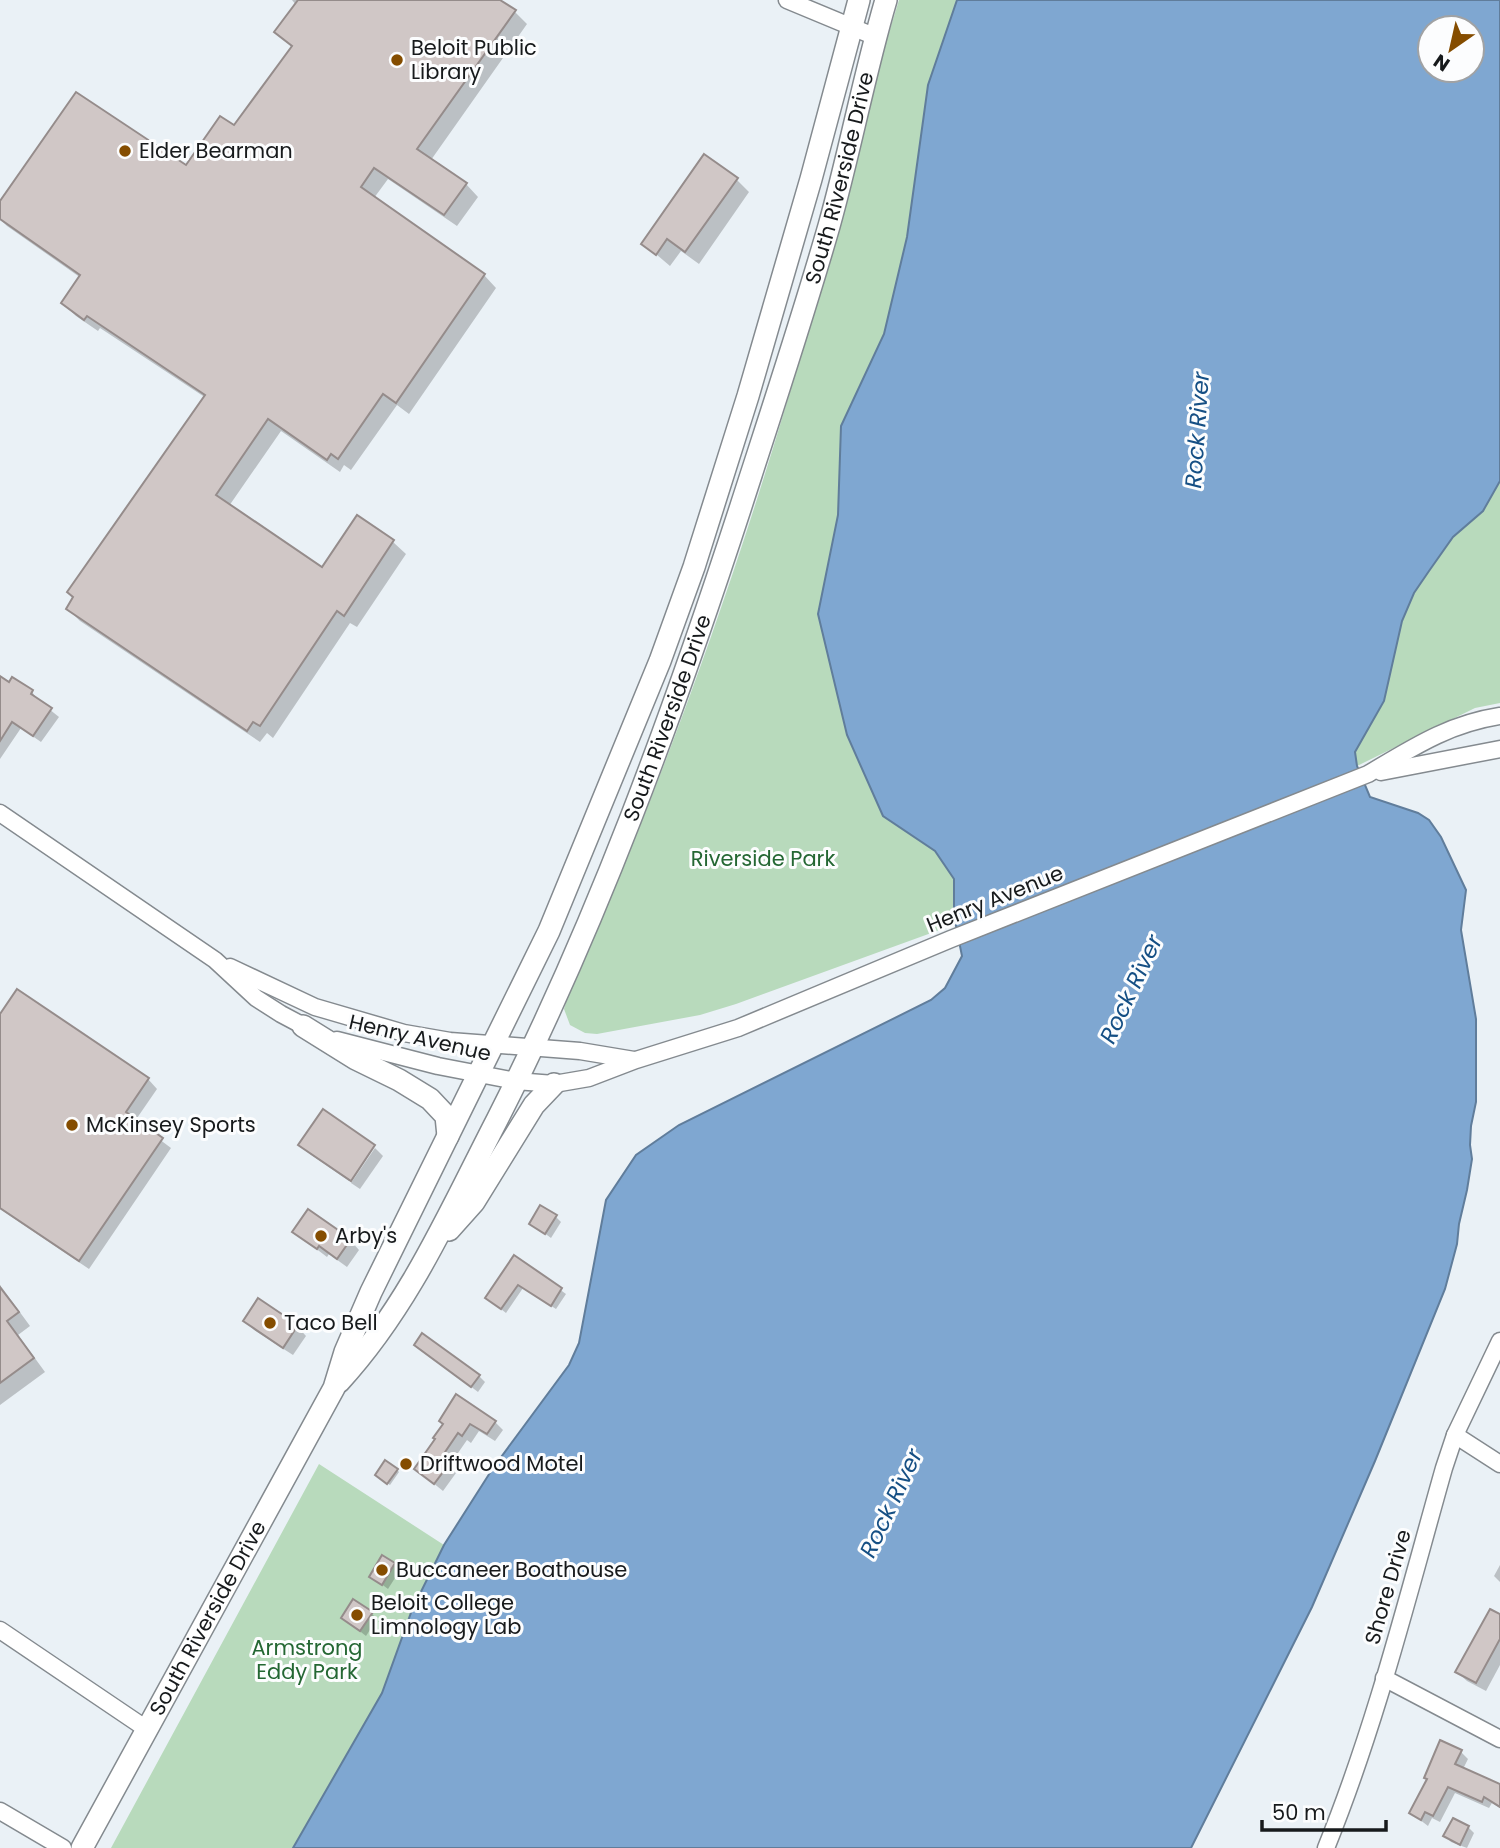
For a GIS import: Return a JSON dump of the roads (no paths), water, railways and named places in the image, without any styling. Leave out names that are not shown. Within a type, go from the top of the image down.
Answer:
[{"type":"main road","name":"South Riverside Drive","points":[[82,1848],[334,1388],[350,1340],[371,1292],[480,1075],[564,895],[660,661],[694,567],[748,396],[859,0]]},
{"type":"main road","name":"South Riverside Drive","points":[[334,1388],[383,1329],[431,1249],[534,1048],[643,788],[701,627],[806,306],[830,223],[883,1]]},
{"type":"main road","points":[[303,1026],[356,1059],[430,1099],[446,1116],[449,1136]]},
{"type":"main road","points":[[431,1249],[474,1202],[534,1105],[554,1084]]},
{"type":"street","points":[[787,0],[876,37]]},
{"type":"street","points":[[1368,774],[1426,739],[1463,723],[1500,716]]},
{"type":"street","points":[[1368,774],[1500,749]]},
{"type":"street","name":"Henry Avenue","points":[[0,813],[215,960],[256,998],[303,1026],[330,1039],[368,1050],[480,1075],[554,1084],[589,1079],[636,1060],[738,1028],[951,939],[1368,774]]},
{"type":"street","name":"Henry Avenue","points":[[215,960],[294,997],[349,1018],[420,1037],[580,1051],[636,1060]]},
{"type":"street","name":"Shore Drive","points":[[1326,1848],[1351,1788],[1455,1435],[1500,1341]]},
{"type":"street","points":[[1455,1435],[1500,1464]]},
{"type":"street","points":[[0,1630],[148,1730]]},
{"type":"street","points":[[1384,1678],[1500,1740]]},
{"type":"street","points":[[0,1811],[63,1848]]},
{"type":"water","name":"Rock River","points":[[957,0],[1500,0],[1500,481],[1483,511],[1453,537],[1414,593],[1402,621],[1384,701],[1355,752],[1357,766],[1370,797],[1418,813],[1429,820],[1441,837],[1466,890],[1461,930],[1476,1019],[1476,1102],[1471,1126],[1472,1159],[1467,1190],[1445,1289],[1312,1607],[1191,1848],[293,1848],[382,1693],[412,1610],[444,1545],[493,1468],[569,1365],[579,1343],[606,1200],[636,1155],[679,1125],[931,1000],[945,988],[962,956],[954,916],[954,879],[935,851],[883,816],[847,735],[818,614],[838,515],[841,426],[884,334],[907,237],[928,85]]},
{"type":"place","name":"Beloit Public Library","points":[[397,60]]},
{"type":"place","name":"Elder Bearman","points":[[125,151]]},
{"type":"place","name":"McKinsey Sports","points":[[72,1125]]},
{"type":"place","name":"Arby's","points":[[321,1236]]},
{"type":"place","name":"Taco Bell","points":[[270,1323]]},
{"type":"place","name":"Driftwood Motel","points":[[406,1464]]},
{"type":"place","name":"Buccaneer Boathouse","points":[[382,1570]]},
{"type":"place","name":"Beloit College Limnology Lab","points":[[357,1615]]},
{"type":"park label","name":"Riverside Park","points":[[763,859]]},
{"type":"park label","name":"Armstrong Eddy Park","points":[[307,1660]]}]
